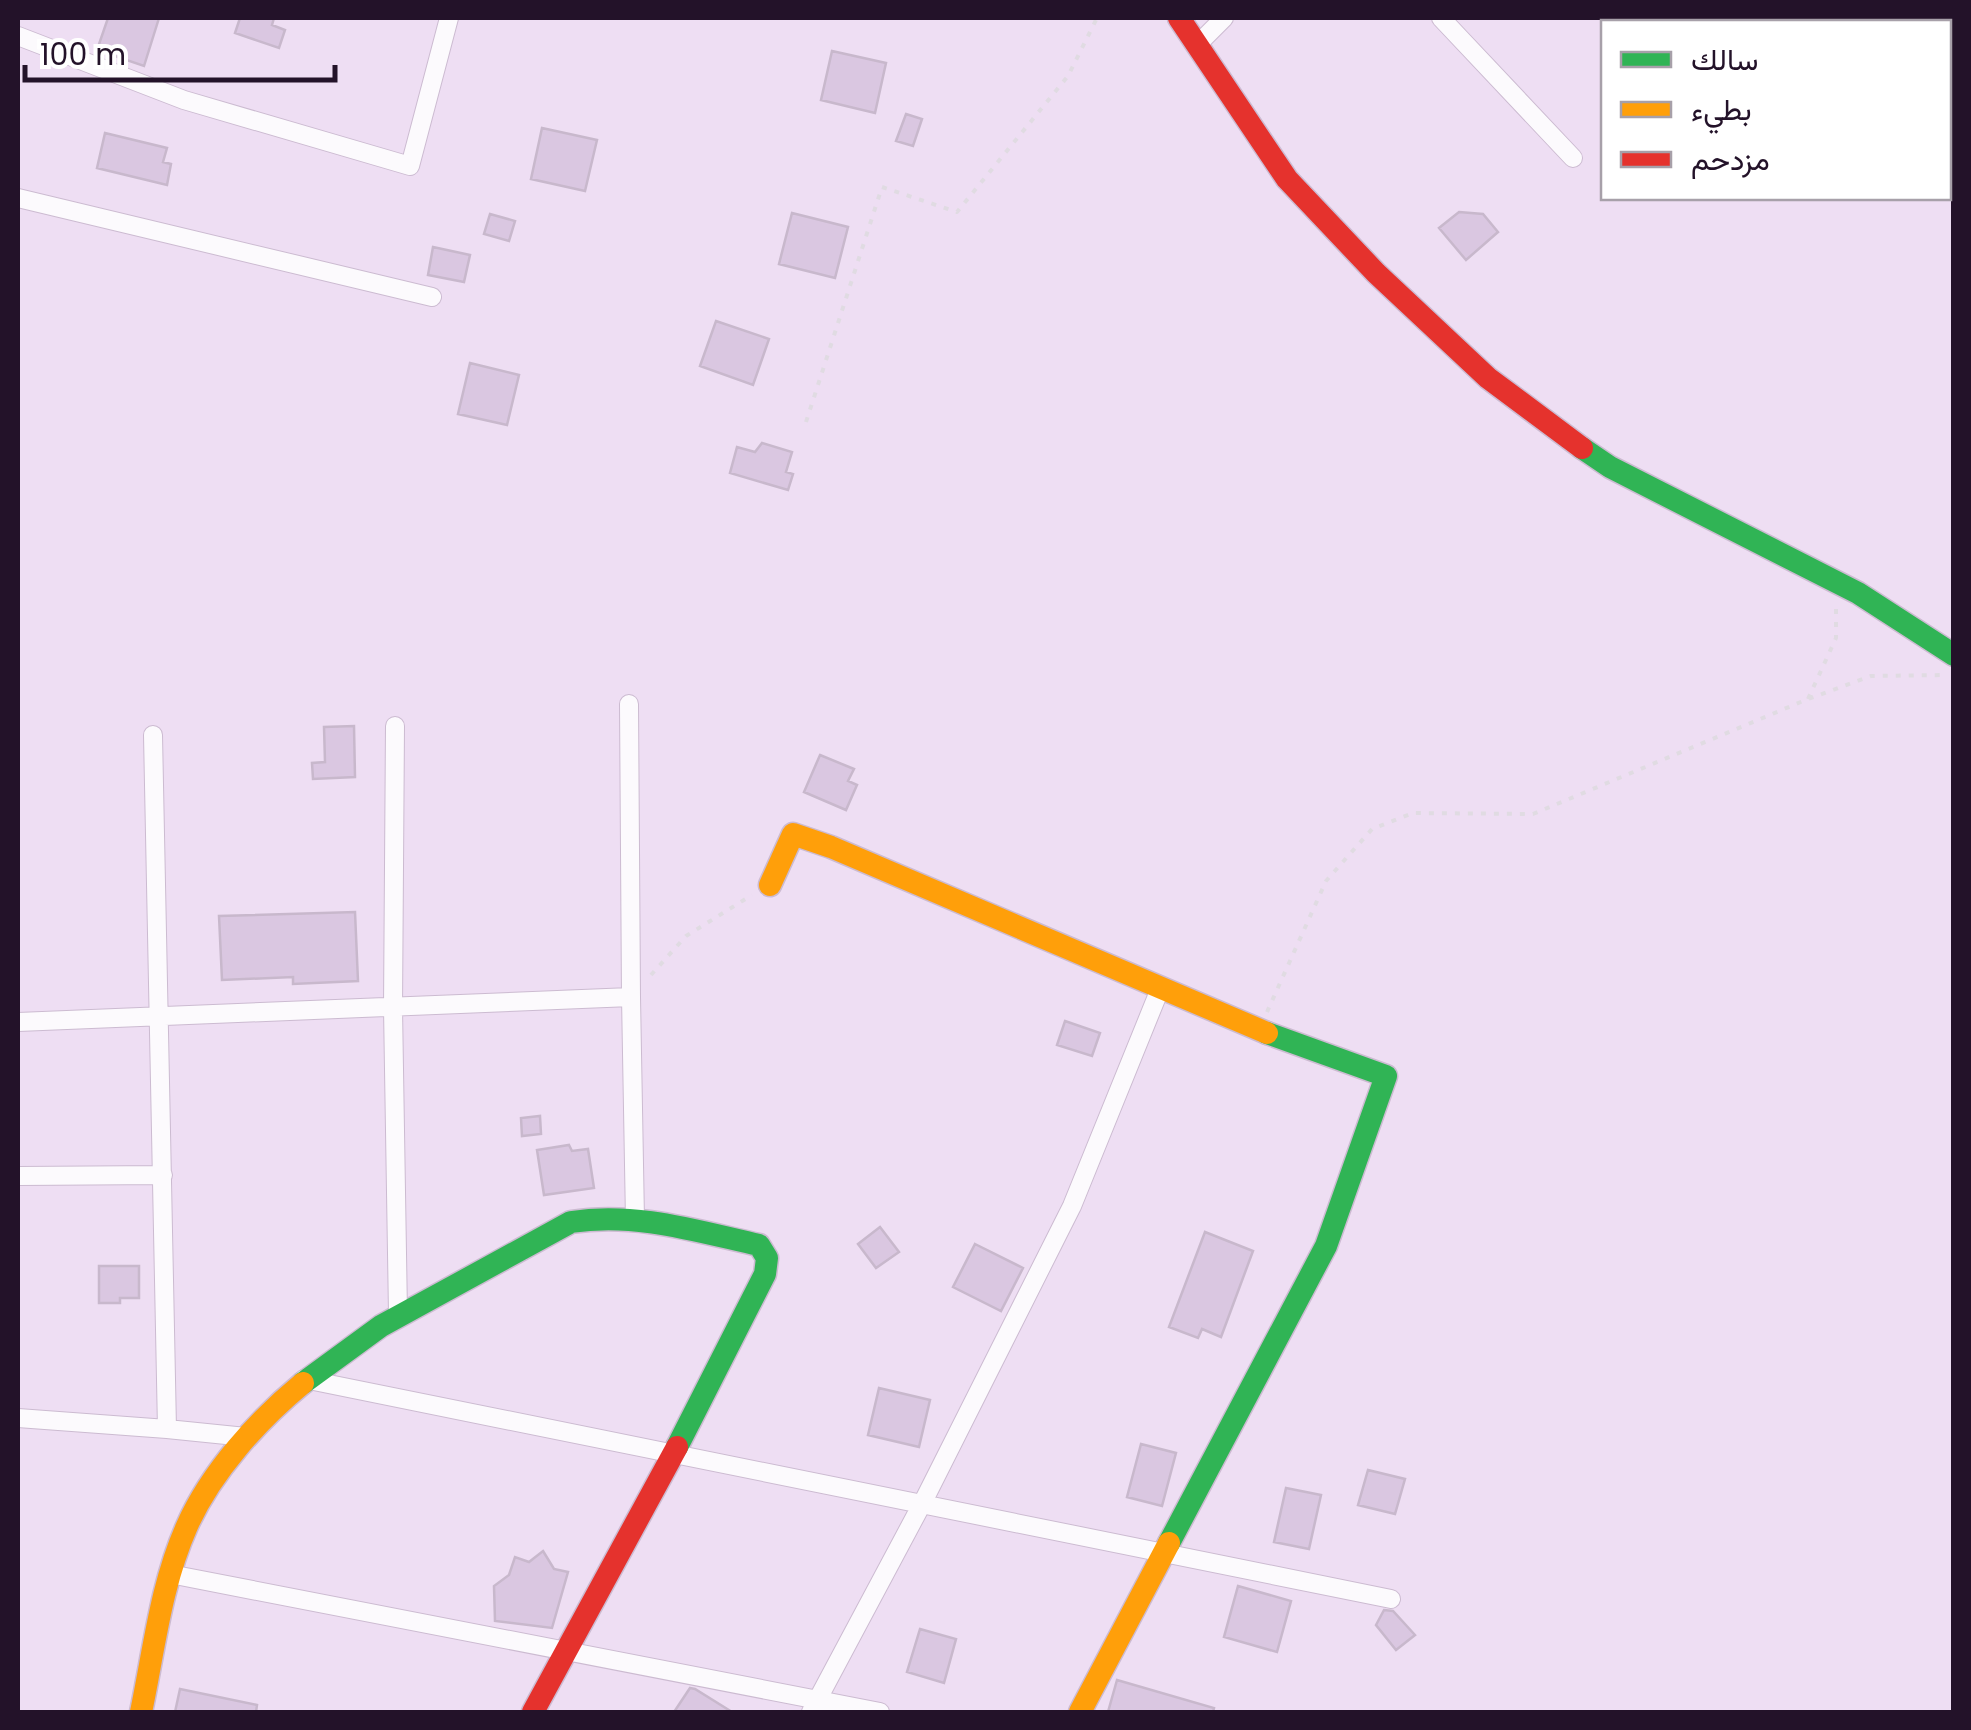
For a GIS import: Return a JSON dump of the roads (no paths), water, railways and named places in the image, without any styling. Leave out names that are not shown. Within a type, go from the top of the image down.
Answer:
[{"type":"street","points":[[18,36],[184,100],[410,166],[449,18]]},
{"type":"street","points":[[1178,18],[1288,179],[1376,273],[1488,378],[1550,427],[1610,467],[1836,581],[1954,655]]},
{"type":"street","points":[[1197,45],[1224,18]]},
{"type":"street","points":[[1441,18],[1573,158]]},
{"type":"street","points":[[18,198],[432,297]]},
{"type":"street","points":[[629,704],[634,1220]]},
{"type":"street","points":[[395,726],[393,1008],[398,1314]]},
{"type":"street","points":[[154,735],[167,1429]]},
{"type":"street","points":[[770,885],[792,834],[1240,1024],[1386,1076],[1326,1246],[1080,1712]]},
{"type":"street","points":[[815,1706],[1072,1206],[1160,989]]},
{"type":"street","points":[[18,1022],[630,997]]},
{"type":"street","points":[[18,1176],[163,1175]]},
{"type":"street","points":[[142,1712],[170,1574],[188,1524],[246,1438],[304,1379],[398,1314],[571,1222],[592,1217],[634,1220],[759,1245],[769,1262],[674,1452],[533,1712]]},
{"type":"street","points":[[304,1379],[1391,1599]]},
{"type":"street","points":[[18,1418],[246,1438]]},
{"type":"street","points":[[170,1574],[567,1651],[815,1706],[880,1712]]}]
